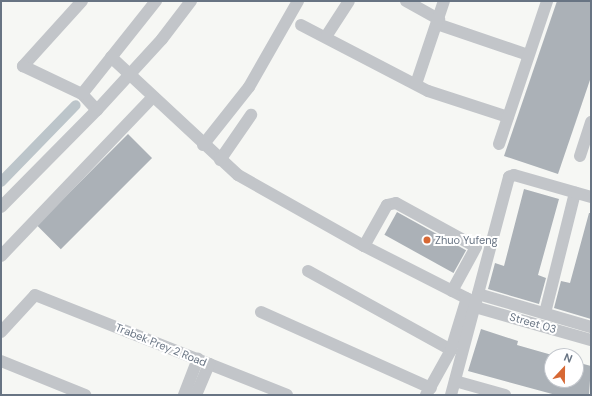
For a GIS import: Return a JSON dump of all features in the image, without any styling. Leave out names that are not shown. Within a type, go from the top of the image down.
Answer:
[{"type":"street","points":[[82,1],[24,66],[82,94],[97,110]]},
{"type":"street","points":[[82,94],[156,1]]},
{"type":"street","points":[[1,207],[97,110],[191,1]]},
{"type":"street","points":[[203,145],[249,87],[298,1]]},
{"type":"street","points":[[327,35],[349,1]]},
{"type":"street","points":[[406,1],[438,22],[528,55]]},
{"type":"street","points":[[416,84],[444,1]]},
{"type":"street","points":[[499,144],[547,1]]},
{"type":"street","points":[[301,24],[327,35],[416,84],[508,117]]},
{"type":"street","points":[[111,57],[203,145],[238,175],[364,246],[452,291],[474,300]]},
{"type":"street","points":[[1,256],[153,97]]},
{"type":"street","points":[[220,160],[251,115]]},
{"type":"street","points":[[580,156],[591,122]]},
{"type":"street","points":[[451,395],[474,300],[509,177],[514,175],[591,197]]},
{"type":"street","points":[[545,313],[574,193]]},
{"type":"street","points":[[364,246],[387,205],[396,203],[476,247],[452,291]]},
{"type":"street","points":[[308,271],[451,350]]},
{"type":"street","name":"Trabek Prey 2 Road","points":[[1,332],[35,295],[287,395]]},
{"type":"street","points":[[261,312],[428,392],[451,350],[474,300]]},
{"type":"street","name":"Street 03","points":[[474,300],[545,313],[591,327]]},
{"type":"street","name":"Street 03","points":[[474,300],[591,340]]},
{"type":"street","points":[[1,361],[85,395]]},
{"type":"street","points":[[184,395],[203,361]]},
{"type":"street","points":[[196,395],[203,361]]},
{"type":"street","points":[[455,381],[505,395]]},
{"type":"building","points":[[557,1],[591,1],[591,77],[558,174],[504,156]]},
{"type":"building","points":[[128,134],[152,158],[61,249],[37,225]]},
{"type":"building","points":[[524,189],[559,199],[538,275],[546,278],[539,304],[488,289],[495,263],[504,266]]},
{"type":"building","name":"Zhuo Yufeng","points":[[397,212],[466,250],[453,273],[384,235]]},
{"type":"building","points":[[589,213],[591,213],[591,319],[554,308],[561,281],[570,283]]},
{"type":"building","points":[[481,329],[518,341],[517,345],[544,353],[544,388],[584,388],[584,364],[591,366],[589,395],[556,395],[468,371]]},
{"type":"waterway","points":[[1,182],[76,105]]},
{"type":"place","name":"Zhuo Yufeng","points":[[427,240]]}]
